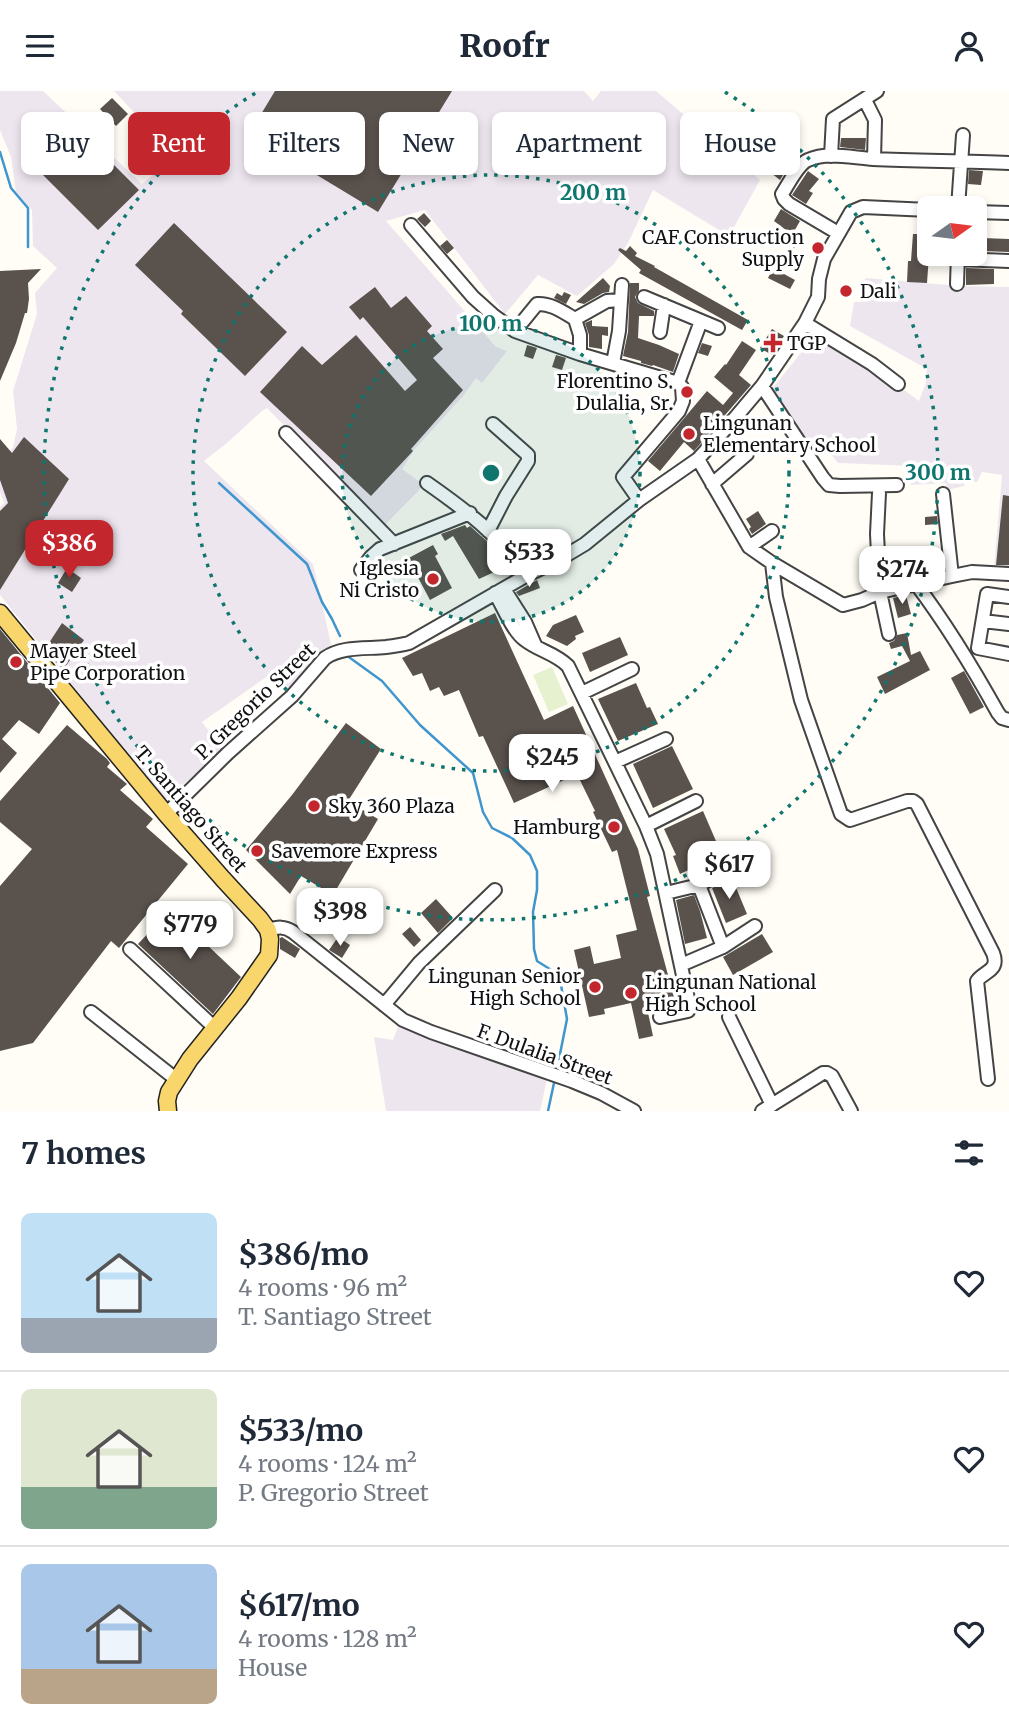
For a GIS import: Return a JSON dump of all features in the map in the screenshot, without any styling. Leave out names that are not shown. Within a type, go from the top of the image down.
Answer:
[{"type":"main road","name":"T. Santiago Street","points":[[0,613],[166,814],[268,930]]},
{"type":"main road","points":[[168,1111],[169,1092],[190,1059],[239,998],[269,954],[268,930]]},
{"type":"street","points":[[831,156],[833,119],[877,91]]},
{"type":"street","points":[[865,100],[875,121],[874,159]]},
{"type":"street","points":[[959,196],[963,135]]},
{"type":"street","points":[[838,233],[784,199],[782,194],[803,163],[809,159],[831,156],[1009,163]]},
{"type":"street","name":"P. Gregorio Street","points":[[166,814],[228,753],[292,696],[332,653],[409,643],[584,544],[639,500],[698,459],[762,386],[805,323],[818,297],[824,259],[851,212],[863,207],[917,209]]},
{"type":"street","points":[[987,212],[1009,213]]},
{"type":"street","points":[[411,225],[473,297],[493,316],[515,331],[580,354],[678,383],[682,387],[683,401],[679,411],[624,477],[639,500]]},
{"type":"street","points":[[987,259],[1009,261]]},
{"type":"street","points":[[957,284],[958,266]]},
{"type":"street","points":[[613,363],[619,331],[622,285]]},
{"type":"street","points":[[644,297],[718,328]]},
{"type":"street","points":[[575,319],[607,301],[620,300]]},
{"type":"street","points":[[515,331],[537,304],[555,307],[575,319],[580,335],[580,354]]},
{"type":"street","points":[[660,332],[664,305]]},
{"type":"street","points":[[678,383],[701,321]]},
{"type":"street","points":[[805,323],[872,364],[898,384]]},
{"type":"street","points":[[762,386],[829,485],[897,485]]},
{"type":"street","points":[[488,531],[529,458],[492,424]]},
{"type":"street","points":[[286,433],[394,544]]},
{"type":"street","points":[[712,484],[747,454]]},
{"type":"street","points":[[698,459],[749,547],[843,605],[880,592],[972,572],[1009,574]]},
{"type":"street","points":[[427,483],[470,513],[509,549],[529,573]]},
{"type":"street","points":[[879,493],[877,534],[880,592],[889,634]]},
{"type":"street","points":[[943,494],[952,576]]},
{"type":"street","points":[[361,570],[380,549],[470,513]]},
{"type":"street","points":[[749,547],[772,531]]},
{"type":"street","points":[[772,563],[776,597],[801,700],[841,814],[850,820],[907,801],[917,804],[993,953],[994,964],[990,971],[978,977],[977,981],[988,1079]]},
{"type":"street","points":[[916,584],[939,614],[1002,718],[1009,720]]},
{"type":"street","points":[[500,591],[511,610],[525,622],[535,645],[559,657],[568,666],[657,854],[690,1008],[688,1011],[660,1017]]},
{"type":"street","points":[[978,648],[987,594],[1009,597]]},
{"type":"street","points":[[983,621],[1009,624]]},
{"type":"street","points":[[961,649],[978,648],[1008,657]]},
{"type":"street","points":[[582,692],[632,670]]},
{"type":"street","points":[[615,762],[666,739]]},
{"type":"street","points":[[646,826],[696,801]]},
{"type":"street","points":[[666,893],[699,885],[730,869]]},
{"type":"street","points":[[699,885],[723,947]]},
{"type":"street","points":[[384,1005],[419,963],[495,890]]},
{"type":"street","points":[[681,965],[723,947],[755,926]]},
{"type":"street","name":"F. Dulalia Street","points":[[268,930],[279,927],[293,932],[404,1020],[572,1081],[634,1111]]},
{"type":"street","points":[[130,949],[215,1028]]},
{"type":"street","points":[[91,1013],[177,1080]]},
{"type":"street","points":[[729,1017],[767,1108],[827,1073],[832,1076],[850,1111]]},
{"type":"shaded area","points":[[0,91],[43,91],[65,112],[21,112],[21,175],[114,175],[114,158],[128,171],[128,175],[132,175],[142,184],[153,175],[230,175],[230,112],[134,112],[114,91],[584,91],[593,101],[601,91],[656,91],[681,112],[680,175],[754,175],[760,180],[729,236],[653,190],[628,243],[614,264],[577,296],[538,275],[505,314],[425,210],[386,221],[496,347],[507,351],[482,383],[476,378],[414,450],[402,469],[424,485],[383,527],[267,408],[204,461],[313,564],[331,644],[286,693],[272,673],[202,722],[223,750],[165,800],[0,595],[0,507],[4,503],[0,492],[0,465],[13,447],[17,429],[13,391],[37,314],[35,293],[57,268],[33,246],[32,210],[16,192],[11,157],[0,130]]},
{"type":"shaded area","points":[[865,278],[1009,287],[1009,570],[994,568],[1002,475],[982,472],[977,482],[965,482],[964,486],[947,490],[946,483],[910,485],[915,466],[838,463],[825,447],[814,454],[772,389],[816,334],[869,364],[919,401],[926,383],[927,369],[850,326],[854,302],[863,302]]},
{"type":"shaded area","points":[[399,1024],[547,1079],[540,1111],[386,1111],[374,1037],[393,1040]]},
{"type":"green space","points":[[552,667],[568,704],[549,712],[533,675]]},
{"type":"building","points":[[275,91],[452,91],[439,112],[379,112],[379,175],[401,175],[378,212],[317,175],[365,175],[365,112],[262,112]]},
{"type":"building","points":[[112,98],[128,114],[116,126],[114,112],[103,112],[100,109]]},
{"type":"building","points":[[841,138],[866,138],[865,150],[840,147]]},
{"type":"building","points":[[114,165],[139,190],[98,230],[43,175],[114,175]]},
{"type":"building","points":[[969,170],[983,171],[981,185],[968,184]]},
{"type":"building","points":[[808,171],[819,179],[809,191],[813,193],[806,204],[792,195]]},
{"type":"building","points":[[781,209],[800,221],[792,235],[800,240],[793,250],[779,242],[786,230],[774,221]]},
{"type":"building","points":[[424,213],[431,221],[425,227],[417,219]]},
{"type":"building","points":[[174,223],[287,332],[245,376],[135,265]]},
{"type":"building","points":[[913,234],[917,234],[917,266],[928,266],[927,283],[907,282]]},
{"type":"building","points":[[987,238],[1009,239],[1009,252],[987,251]]},
{"type":"building","points":[[447,240],[454,248],[447,254],[440,246]]},
{"type":"building","points":[[630,246],[637,253],[635,256],[748,320],[742,330],[639,273],[641,270],[618,250],[620,248],[626,251]]},
{"type":"building","points":[[773,268],[795,280],[790,289],[768,278]]},
{"type":"building","points":[[966,268],[994,269],[994,284],[966,285]]},
{"type":"building","points":[[41,269],[28,283],[27,313],[0,381],[0,271]]},
{"type":"building","points":[[603,278],[610,286],[609,292],[584,304],[576,302]]},
{"type":"building","points":[[630,283],[639,283],[635,297],[638,303],[654,311],[654,316],[639,316],[638,338],[679,354],[673,372],[623,356],[628,332]]},
{"type":"building","points":[[375,287],[391,308],[406,296],[432,326],[427,331],[443,349],[433,358],[463,390],[411,449],[413,451],[371,496],[260,392],[302,346],[322,365],[356,335],[405,391],[417,380],[363,317],[360,320],[349,307]]},
{"type":"building","points":[[564,292],[571,295],[566,304],[554,298],[557,293],[562,296]]},
{"type":"building","points":[[592,320],[592,326],[608,327],[608,336],[602,335],[602,349],[589,347],[585,323]]},
{"type":"building","points":[[772,329],[784,336],[772,355],[760,348]]},
{"type":"building","points":[[742,341],[756,350],[739,375],[751,385],[694,451],[684,442],[660,471],[648,461],[707,391],[723,405],[733,393],[714,377],[726,365]]},
{"type":"building","points":[[702,343],[712,346],[708,356],[698,353]]},
{"type":"building","points":[[527,345],[537,348],[533,359],[524,356]]},
{"type":"building","points":[[556,355],[566,358],[562,370],[552,367]]},
{"type":"building","points":[[24,437],[69,479],[0,590],[0,511],[8,503],[0,480],[0,439],[12,453]]},
{"type":"building","points":[[1003,495],[1009,496],[1009,565],[996,565]]},
{"type":"building","points":[[758,511],[766,524],[752,534],[746,519]]},
{"type":"building","points":[[937,516],[938,524],[925,525],[925,517]]},
{"type":"building","points":[[465,525],[467,528],[470,526],[491,545],[498,560],[502,557],[511,567],[508,570],[505,567],[479,579],[453,536],[445,541],[441,534]]},
{"type":"building","points":[[529,537],[544,554],[532,561],[520,550]]},
{"type":"building","name":"Iglesia Ni Cristo","points":[[433,545],[438,554],[435,556],[452,588],[430,600],[413,568],[410,569],[405,560]]},
{"type":"building","points":[[67,568],[81,578],[72,592],[58,583]]},
{"type":"building","points":[[537,580],[540,588],[519,596],[516,592]]},
{"type":"building","points":[[906,595],[911,614],[898,618],[893,598]]},
{"type":"building","points":[[495,613],[544,720],[573,706],[638,849],[650,896],[647,897],[675,1001],[647,1008],[653,1036],[639,1039],[631,1003],[604,1009],[605,1014],[589,1017],[574,950],[590,946],[594,964],[621,958],[616,935],[637,930],[617,850],[612,852],[577,774],[514,803],[483,736],[479,737],[459,690],[444,696],[439,687],[430,691],[422,673],[413,676],[402,658]]},
{"type":"building","points":[[576,615],[584,632],[575,636],[576,639],[567,646],[546,636],[553,625]]},
{"type":"building","points":[[62,623],[84,640],[63,670],[45,649]]},
{"type":"building","name":"Mayer Steel Pipe Corporation","points":[[0,629],[60,703],[39,734],[19,720],[2,739],[17,753],[0,773]]},
{"type":"building","points":[[907,633],[911,655],[920,651],[930,670],[885,694],[877,677],[910,661],[902,646],[891,649],[889,643],[894,641],[897,635]]},
{"type":"building","points":[[620,637],[628,655],[590,672],[582,653]]},
{"type":"building","points":[[964,671],[984,707],[970,714],[951,678]]},
{"type":"building","points":[[636,683],[647,708],[650,707],[658,724],[618,741],[598,699]]},
{"type":"building","name":"Sky 360 Plaza","points":[[346,723],[381,749],[348,801],[378,819],[333,895],[301,876],[290,894],[246,850],[292,795]]},
{"type":"building","name":"Mayer Steel Pipe Corporation","points":[[67,725],[107,759],[110,763],[107,767],[127,784],[120,790],[153,819],[146,827],[188,864],[119,948],[111,941],[33,1043],[0,1051],[0,886],[32,849],[0,822],[0,801]]},
{"type":"building","points":[[672,746],[693,789],[653,808],[633,764]]},
{"type":"building","points":[[703,811],[722,855],[680,874],[673,856],[676,855],[664,829]]},
{"type":"building","points":[[732,878],[747,914],[726,923],[712,888]]},
{"type":"building","points":[[694,895],[707,938],[685,944],[676,900]]},
{"type":"building","points":[[436,899],[453,918],[438,933],[421,913]]},
{"type":"building","points":[[170,910],[241,977],[213,1014],[138,944]]},
{"type":"building","points":[[410,927],[421,940],[414,947],[402,934]]},
{"type":"building","points":[[762,934],[773,952],[733,975],[723,957]]},
{"type":"building","points":[[282,937],[300,949],[295,958],[280,949]]},
{"type":"building","points":[[338,937],[350,945],[342,958],[329,950]]},
{"type":"waterway","points":[[0,152],[11,188],[28,208],[28,247]]},
{"type":"waterway","points":[[219,483],[307,564],[322,602],[340,636]]},
{"type":"waterway","points":[[346,655],[382,681],[420,725],[473,773],[483,812],[492,828],[512,838],[530,855],[537,871],[533,912],[534,949],[537,961],[556,973],[567,1019],[559,1059]]},
{"type":"waterway","points":[[548,1111],[554,1083]]},
{"type":"place","name":"CAF Construction Supply","points":[[818,248]]},
{"type":"place","name":"Dali","points":[[846,291]]},
{"type":"place","name":"TGP","points":[[773,343]]},
{"type":"place","name":"Florentino S. Dulalia, Sr.","points":[[687,392]]},
{"type":"place","name":"Lingunan Elementary School","points":[[689,434]]},
{"type":"place","name":"Iglesia Ni Cristo","points":[[433,579]]},
{"type":"place","name":"Mayer Steel Pipe Corporation","points":[[16,662]]},
{"type":"place","name":"Sky 360 Plaza","points":[[314,806]]},
{"type":"place","name":"Hamburg","points":[[614,827]]},
{"type":"place","name":"Savemore Express","points":[[257,851]]},
{"type":"place","name":"Lingunan Senior High School","points":[[595,987]]},
{"type":"place","name":"Lingunan National High School","points":[[631,993]]}]
